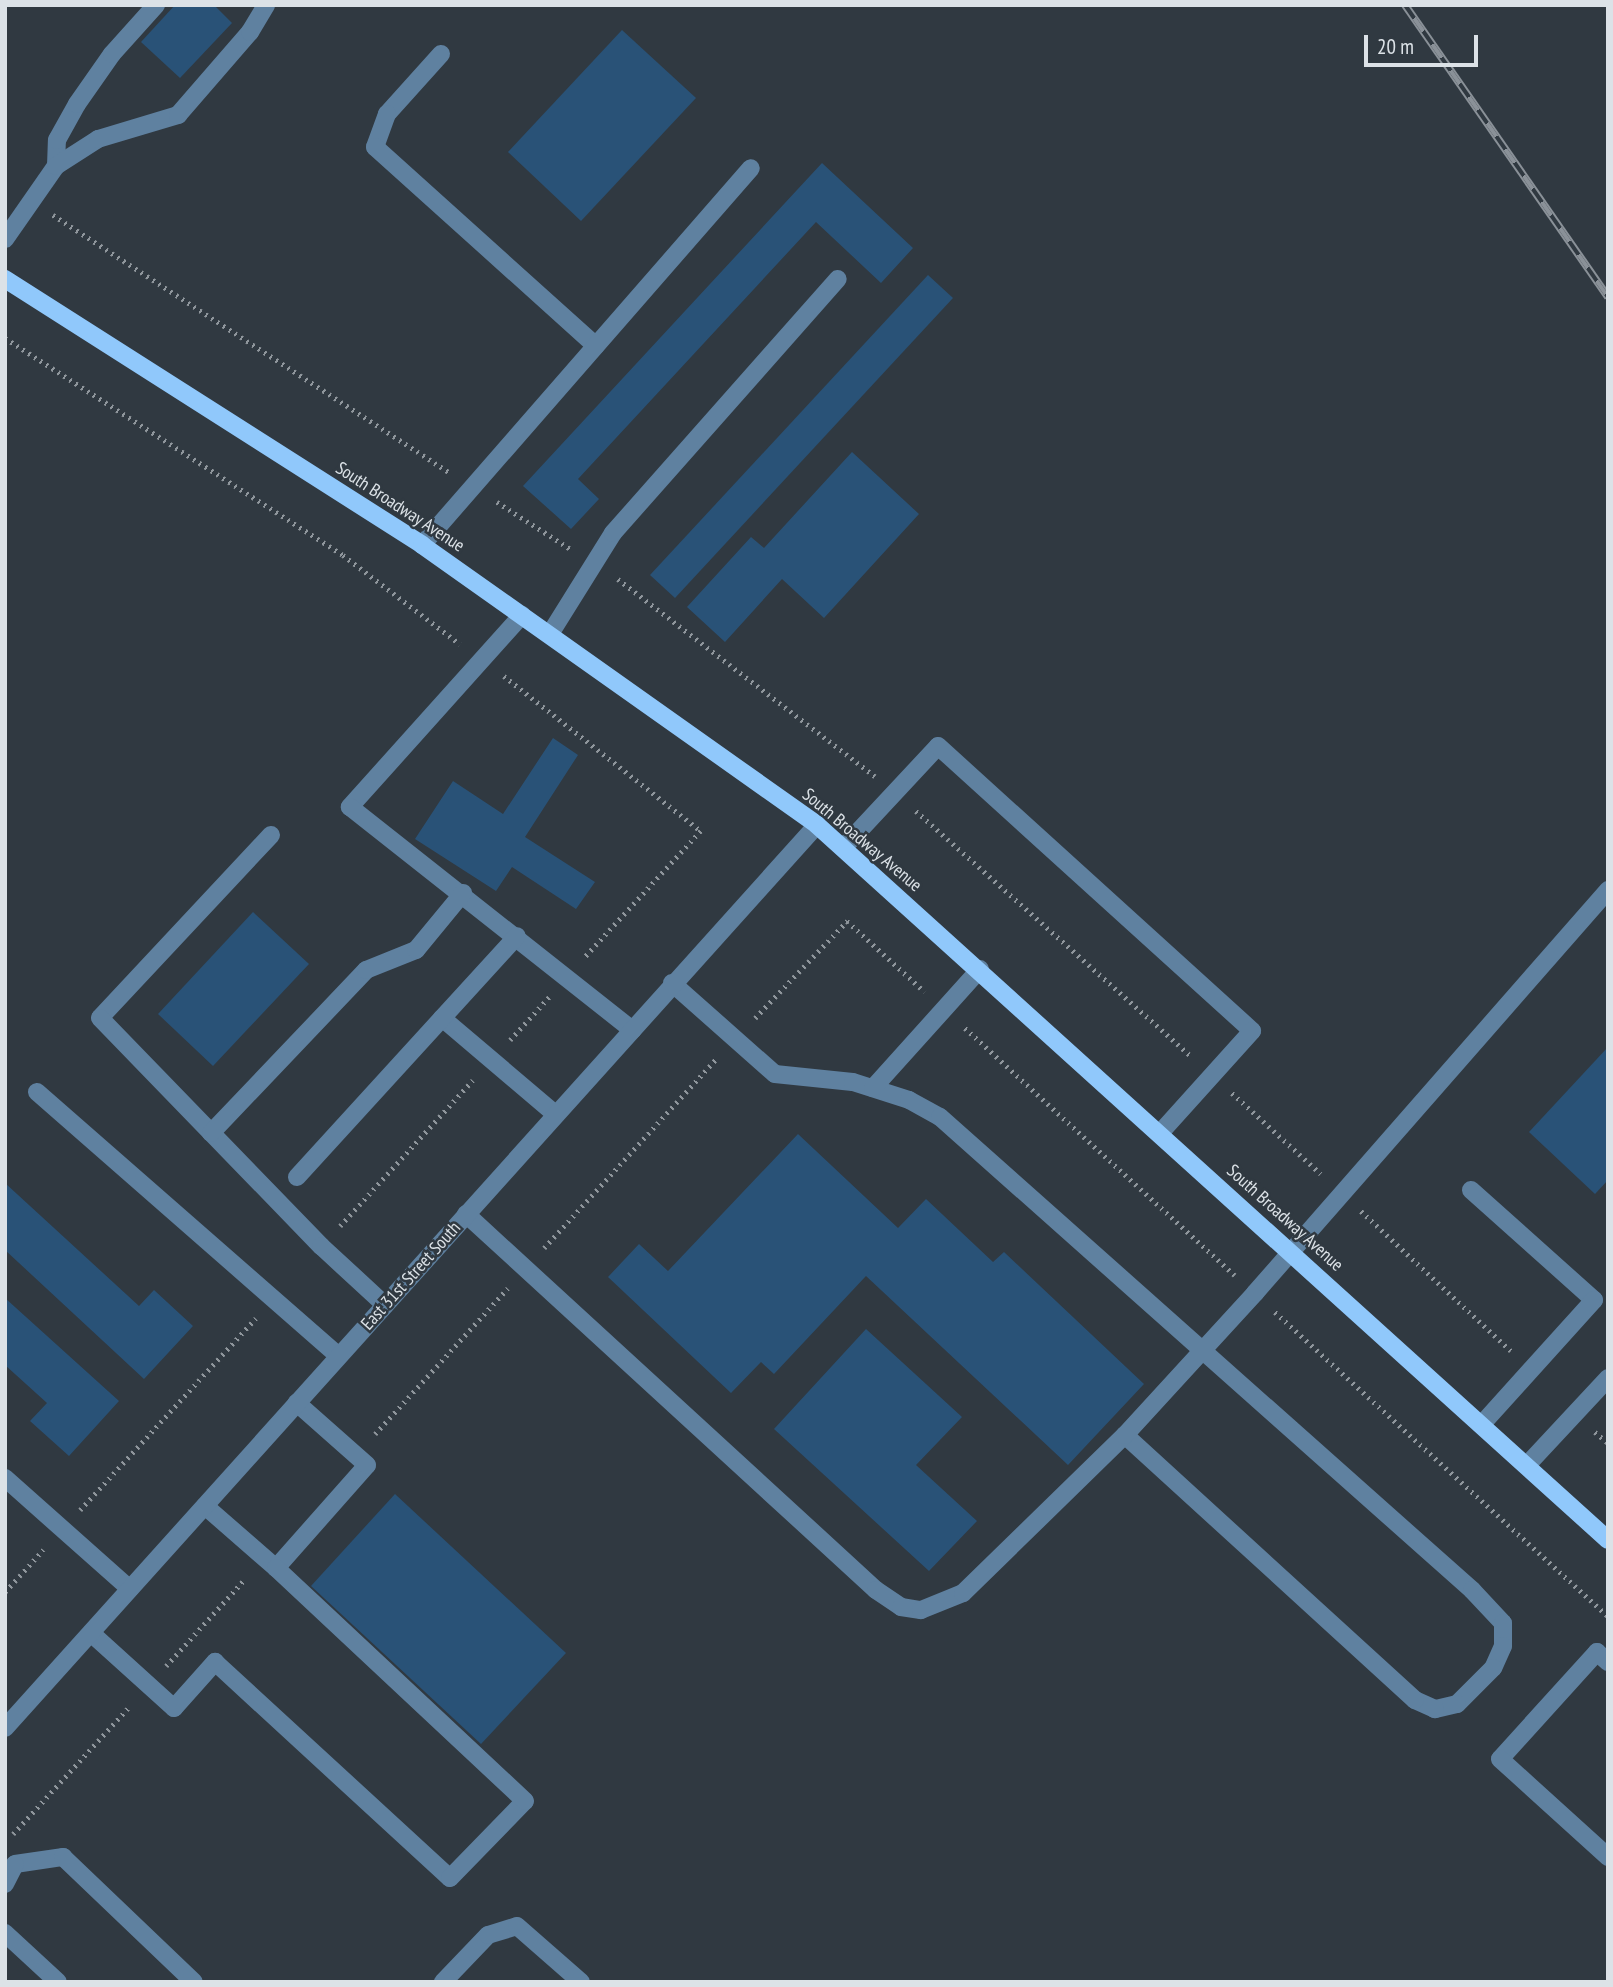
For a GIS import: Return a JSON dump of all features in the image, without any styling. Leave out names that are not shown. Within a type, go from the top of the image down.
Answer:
[{"type":"main road","name":"South Broadway Avenue","points":[[5,279],[422,545],[817,825],[980,969],[1608,1540]]},
{"type":"street","points":[[56,166],[57,140],[77,104],[112,54],[156,5]]},
{"type":"street","points":[[5,239],[56,166],[97,139],[178,115],[250,32],[266,5]]},
{"type":"street","points":[[441,54],[387,114],[374,147],[596,346]]},
{"type":"street","points":[[422,545],[751,169]]},
{"type":"street","points":[[550,634],[612,533],[838,279]]},
{"type":"street","points":[[522,615],[350,807],[568,976],[632,1030]]},
{"type":"street","points":[[843,848],[938,746],[1252,1031],[1160,1133]]},
{"type":"street","name":"East 31st Street South","points":[[5,1728],[340,1356],[554,1113],[817,825]]},
{"type":"street","points":[[271,835],[100,1018],[321,1246],[385,1305]]},
{"type":"street","points":[[466,1214],[876,1590],[901,1607],[921,1611],[963,1593],[1125,1435],[1255,1293],[1608,890]]},
{"type":"street","points":[[211,1133],[366,971],[416,950],[463,893]]},
{"type":"street","points":[[297,1177],[517,936]]},
{"type":"street","points":[[873,1088],[980,969]]},
{"type":"street","points":[[672,983],[733,1041],[775,1074],[873,1088],[940,1118],[1205,1349],[1503,1623],[1498,1657],[1476,1687],[1457,1704],[1435,1709],[1415,1700],[1125,1435]]},
{"type":"street","points":[[442,1018],[554,1113]]},
{"type":"street","points":[[37,1092],[340,1356]]},
{"type":"street","points":[[1471,1190],[1594,1300],[1482,1424]]},
{"type":"street","points":[[1527,1465],[1608,1378]]},
{"type":"street","points":[[270,1563],[367,1465],[297,1403]]},
{"type":"street","points":[[5,1478],[130,1589]]},
{"type":"street","points":[[91,1633],[174,1708],[215,1662],[450,1878],[525,1801],[270,1563],[205,1506]]},
{"type":"street","points":[[1608,1662],[1597,1652],[1500,1759],[1608,1857]]},
{"type":"street","points":[[5,1884],[10,1860],[63,1857],[194,1982]]},
{"type":"street","points":[[443,1982],[488,1935],[517,1926],[581,1982]]},
{"type":"street","points":[[5,1933],[58,1982]]},
{"type":"path","points":[[30,200],[594,564],[894,792],[1342,1193],[1530,1370]]},
{"type":"path","points":[[5,338],[343,555],[633,773],[701,831],[321,1246]]},
{"type":"path","points":[[356,1455],[733,1041],[847,921],[1608,1616]]},
{"type":"path","points":[[5,1592],[273,1299]]},
{"type":"path","points":[[1575,1413],[1608,1443]]},
{"type":"path","points":[[5,1843],[149,1685],[270,1563]]},
{"type":"building","points":[[175,5],[214,5],[232,23],[180,78],[141,42]]},
{"type":"building","points":[[622,30],[696,98],[581,221],[508,152]]},
{"type":"building","points":[[822,163],[913,248],[881,283],[816,222],[578,479],[599,499],[571,529],[523,486]]},
{"type":"building","points":[[928,275],[953,298],[675,598],[650,575]]},
{"type":"building","points":[[852,452],[919,514],[824,618],[782,579],[725,642],[687,607],[751,537],[764,548]]},
{"type":"building","points":[[553,738],[578,755],[525,837],[595,882],[576,909],[512,867],[496,891],[415,839],[453,781],[503,814]]},
{"type":"building","points":[[253,912],[309,964],[213,1066],[158,1014]]},
{"type":"building","points":[[1608,1047],[1608,1180],[1595,1194],[1529,1132]]},
{"type":"building","points":[[798,1134],[898,1228],[926,1199],[993,1262],[1004,1252],[1144,1384],[1068,1465],[866,1276],[774,1374],[761,1362],[731,1393],[608,1277],[639,1244],[668,1271]]},
{"type":"building","points":[[5,1183],[139,1306],[154,1290],[193,1326],[144,1379],[5,1250]]},
{"type":"building","points":[[5,1298],[119,1401],[69,1456],[30,1421],[47,1403],[5,1365]]},
{"type":"building","points":[[866,1329],[962,1417],[916,1465],[977,1521],[929,1571],[774,1429]]},
{"type":"building","points":[[395,1494],[566,1653],[481,1744],[311,1586]]},
{"type":"railway","points":[[1405,5],[1608,297]]}]
